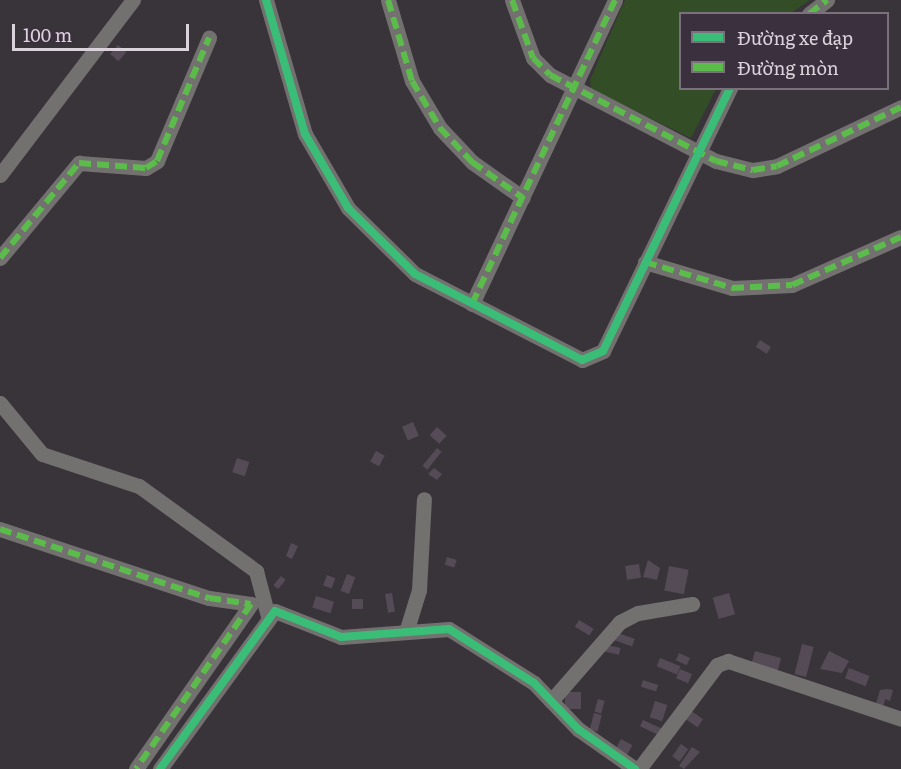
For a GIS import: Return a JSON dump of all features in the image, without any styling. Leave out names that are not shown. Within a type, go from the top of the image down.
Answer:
[{"type":"street","points":[[0,175],[133,0]]},
{"type":"street","points":[[266,0],[305,134],[348,208],[415,274],[582,360],[592,359],[603,351],[729,90]]},
{"type":"street","points":[[388,0],[412,81],[440,128],[472,162],[523,198]]},
{"type":"street","points":[[512,0],[533,58],[550,75],[699,153],[753,170],[777,166],[901,107]]},
{"type":"street","points":[[472,304],[577,90],[615,0]]},
{"type":"street","points":[[812,12],[827,0]]},
{"type":"street","points":[[0,258],[79,163],[146,168],[157,161],[209,38]]},
{"type":"street","points":[[645,262],[732,288],[792,285],[901,237]]},
{"type":"street","points":[[0,403],[42,454],[139,486],[256,571],[268,616]]},
{"type":"street","points":[[407,629],[419,590],[424,499]]},
{"type":"street","points":[[0,530],[209,598],[251,604],[136,769]]},
{"type":"street","points":[[551,701],[620,622],[638,613],[692,604]]},
{"type":"street","points":[[160,769],[268,616],[282,612],[340,638],[434,627],[455,632],[534,683],[578,729],[637,769],[717,665],[728,661],[901,719]]},
{"type":"green space","points":[[625,0],[810,0],[792,12],[679,12],[679,90],[715,90],[691,138],[591,90],[590,80]]},
{"type":"building","points":[[118,45],[126,52],[118,61],[110,54]]},
{"type":"building","points":[[760,340],[771,347],[767,354],[756,347]]},
{"type":"building","points":[[413,422],[419,436],[408,440],[402,427]]},
{"type":"building","points":[[437,427],[447,436],[439,444],[430,435]]},
{"type":"building","points":[[437,448],[442,452],[427,470],[423,466]]},
{"type":"building","points":[[376,451],[385,456],[379,466],[370,461]]},
{"type":"building","points":[[237,458],[249,462],[245,476],[232,472]]},
{"type":"building","points":[[434,468],[442,474],[437,480],[428,474]]},
{"type":"building","points":[[291,543],[298,546],[292,559],[286,556]]},
{"type":"building","points":[[447,557],[457,560],[454,568],[445,565]]},
{"type":"building","points":[[648,560],[660,568],[657,580],[643,577]]},
{"type":"building","points":[[639,564],[641,578],[627,580],[625,566]]},
{"type":"building","points":[[669,566],[689,570],[684,594],[664,591]]},
{"type":"building","points":[[347,574],[355,577],[349,594],[341,591]]},
{"type":"building","points":[[327,575],[335,578],[331,588],[323,585]]},
{"type":"building","points":[[281,576],[286,580],[278,589],[273,585]]},
{"type":"building","points":[[392,593],[395,612],[388,613],[385,594]]},
{"type":"building","points":[[729,593],[735,614],[719,619],[713,598]]},
{"type":"building","points":[[316,596],[334,602],[330,613],[312,607]]},
{"type":"building","points":[[352,599],[363,599],[363,609],[352,609]]},
{"type":"building","points":[[579,620],[594,629],[589,636],[575,627]]},
{"type":"building","points":[[612,631],[635,639],[632,646],[609,639]]},
{"type":"building","points":[[603,644],[621,648],[619,655],[601,651]]},
{"type":"building","points":[[802,644],[814,647],[806,677],[795,674]]},
{"type":"building","points":[[755,651],[781,658],[778,671],[752,664]]},
{"type":"building","points":[[829,651],[849,661],[842,673],[820,669]]},
{"type":"building","points":[[679,653],[690,658],[687,665],[676,660]]},
{"type":"building","points":[[660,658],[680,666],[677,675],[657,666]]},
{"type":"building","points":[[849,668],[870,676],[866,686],[845,678]]},
{"type":"building","points":[[680,669],[692,674],[688,683],[676,678]]},
{"type":"building","points":[[643,680],[658,685],[656,692],[641,687]]},
{"type":"building","points":[[880,690],[893,690],[890,701],[885,699],[882,713],[874,710]]},
{"type":"building","points":[[565,692],[581,692],[581,709],[565,709]]},
{"type":"building","points":[[598,699],[605,701],[601,713],[594,711]]},
{"type":"building","points":[[655,701],[667,705],[662,721],[650,717]]},
{"type":"building","points":[[690,710],[703,719],[697,727],[684,718]]},
{"type":"building","points":[[594,713],[602,715],[598,731],[590,729]]},
{"type":"building","points":[[643,720],[662,729],[659,735],[640,726]]},
{"type":"building","points":[[621,739],[632,745],[625,759],[613,753]]},
{"type":"building","points":[[681,744],[688,749],[679,761],[672,756]]},
{"type":"building","points":[[692,747],[700,752],[684,769],[679,766]]},
{"type":"marked path","points":[[388,0],[412,81],[440,128],[472,162],[523,198]]},
{"type":"marked path","points":[[512,0],[533,58],[550,75],[716,161],[753,170],[777,166],[901,107]]},
{"type":"marked path","points":[[472,304],[615,0]]},
{"type":"marked path","points":[[812,12],[827,0]]},
{"type":"marked path","points":[[0,258],[79,163],[146,168],[157,161],[209,38]]},
{"type":"marked path","points":[[645,262],[732,288],[792,285],[901,237]]},
{"type":"marked path","points":[[0,529],[209,598],[251,604],[136,769]]},
{"type":"cycle path","points":[[266,0],[305,134],[348,208],[415,274],[582,360],[603,351],[729,90]]},
{"type":"cycle path","points":[[160,769],[275,611],[341,637],[449,629],[534,683],[578,729],[635,769]]}]
